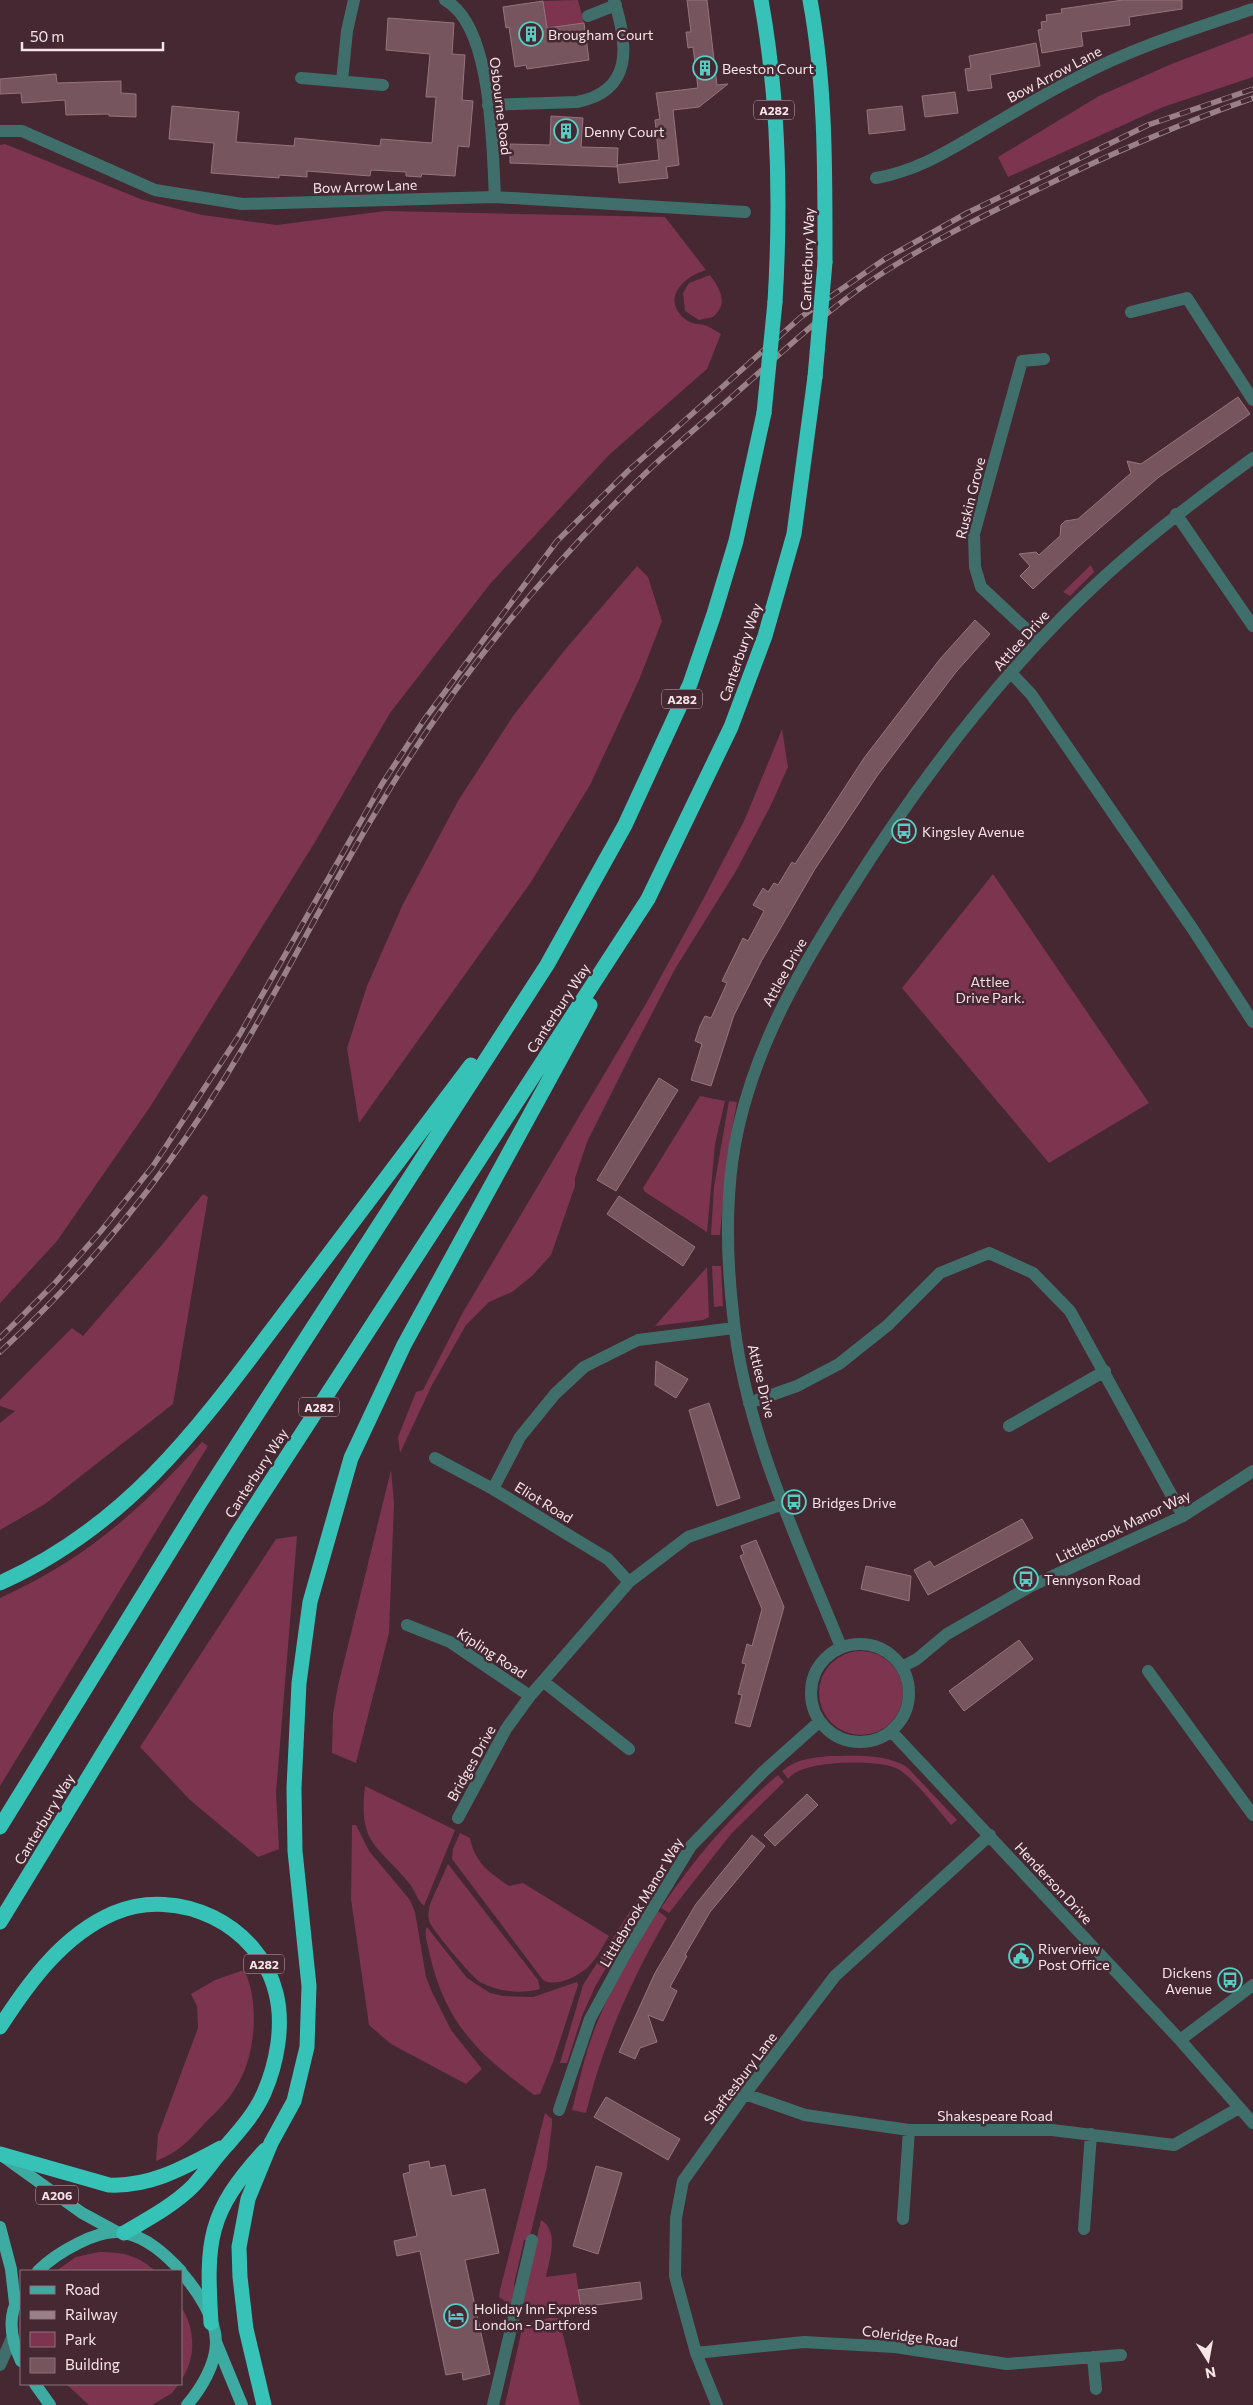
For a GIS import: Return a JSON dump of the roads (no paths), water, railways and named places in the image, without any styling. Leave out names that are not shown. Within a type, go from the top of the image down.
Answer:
[{"type":"highway","name":"A282","points":[[0,1827],[201,1501],[547,964],[624,825],[690,684],[736,541],[764,413],[775,302],[777,152],[767,34],[761,0]]},
{"type":"highway","name":"Canterbury Way","points":[[0,1922],[238,1532],[648,898],[731,727],[765,636],[794,534],[815,377],[825,262],[825,150],[815,26],[810,0]]},
{"type":"highway","name":"A282","points":[[264,2405],[246,2329],[239,2255],[240,2232],[246,2204],[271,2143],[289,2112],[297,2092],[304,2064],[309,2023],[308,1977],[294,1825],[296,1725],[302,1656],[314,1586],[350,1458],[404,1345],[648,898]]},
{"type":"highway","name":"A282","points":[[0,1583],[73,1544],[122,1507],[171,1458],[225,1393],[547,964]]},
{"type":"highway","name":"A282","points":[[0,2027],[43,1967],[64,1945],[91,1925],[114,1913],[140,1905],[169,1904],[200,1910],[208,1914],[240,1934],[254,1949],[270,1974],[278,2005],[278,2040],[268,2084],[255,2110],[192,2186],[162,2210],[120,2232]]},
{"type":"highway","name":"A282","points":[[212,2323],[208,2267],[209,2247],[214,2224],[236,2182],[271,2143]]},
{"type":"highway","name":"A282","points":[[0,2154],[109,2185],[128,2186],[153,2181],[177,2171],[226,2145]]},
{"type":"main road","name":"A206","points":[[0,2154],[82,2213],[120,2232]]},
{"type":"main road","points":[[0,2227],[18,2298],[12,2319],[12,2338],[20,2358]]},
{"type":"main road","points":[[39,2270],[59,2254],[96,2237],[120,2232],[160,2251],[179,2270]]},
{"type":"main road","points":[[182,2273],[204,2306],[212,2323],[216,2342],[242,2405]]},
{"type":"main road","points":[[187,2405],[206,2378],[216,2342]]},
{"type":"main road","points":[[36,2385],[50,2405]]},
{"type":"street","points":[[342,81],[347,31],[354,0]]},
{"type":"street","name":"Osbourne Road","points":[[445,0],[464,16],[474,34],[488,105],[495,197]]},
{"type":"street","points":[[488,105],[577,102],[603,92],[618,75],[624,58],[624,36],[615,2],[588,16]]},
{"type":"street","name":"Bow Arrow Lane","points":[[876,178],[907,172],[931,161],[1099,66],[1158,42],[1253,10]]},
{"type":"street","points":[[301,78],[383,85]]},
{"type":"street","name":"Bow Arrow Lane","points":[[0,132],[22,131],[155,190],[242,204],[495,197],[745,212]]},
{"type":"street","points":[[1131,312],[1186,298],[1253,400]]},
{"type":"street","name":"Ruskin Grove","points":[[1039,641],[981,587],[973,552],[974,534],[1022,361],[1044,360]]},
{"type":"street","name":"Attlee Drive","points":[[841,1647],[784,1504],[749,1403],[734,1328],[729,1244],[734,1161],[740,1124],[764,1044],[784,1000],[819,939],[894,824],[959,734],[1039,641],[1104,576],[1176,514],[1253,458]]},
{"type":"street","points":[[1176,514],[1253,626]]},
{"type":"street","points":[[1011,673],[1031,694],[1192,928],[1253,1022]]},
{"type":"street","points":[[749,1403],[797,1386],[839,1364],[888,1325],[940,1273],[989,1253],[1033,1273],[1070,1311],[1105,1371],[1183,1516]]},
{"type":"street","points":[[493,1488],[520,1437],[555,1394],[584,1367],[638,1340],[734,1328]]},
{"type":"street","points":[[1009,1426],[1105,1371]]},
{"type":"street","name":"Eliot Road","points":[[436,1458],[493,1488],[608,1559],[629,1582]]},
{"type":"street","name":"Littlebrook Manor Way","points":[[902,1667],[917,1659],[946,1634],[1031,1586],[1183,1516],[1253,1471]]},
{"type":"street","name":"Bridges Drive","points":[[458,1818],[506,1729],[530,1696],[629,1582],[688,1537],[784,1504]]},
{"type":"street","name":"Kipling Road","points":[[407,1626],[450,1642],[530,1696]]},
{"type":"street","points":[[858,1643],[876,1646],[891,1654],[902,1667],[908,1680],[909,1694],[904,1715],[891,1732],[877,1740],[861,1743],[845,1741],[830,1733],[819,1722],[811,1706],[810,1688],[815,1671],[826,1656],[841,1647],[858,1643]]},
{"type":"street","points":[[1148,1671],[1253,1815]]},
{"type":"street","points":[[544,1682],[629,1749]]},
{"type":"street","name":"Littlebrook Manor Way","points":[[560,2110],[590,2019],[627,1951],[691,1846],[764,1771],[819,1722]]},
{"type":"street","name":"Henderson Drive","points":[[891,1732],[990,1835],[1180,2040],[1253,2123]]},
{"type":"street","name":"Shaftesbury Lane","points":[[717,2405],[696,2352],[675,2276],[676,2218],[683,2181],[745,2094],[835,1976],[990,1835]]},
{"type":"street","points":[[1180,2040],[1253,1984]]},
{"type":"street","name":"Shakespeare Road","points":[[745,2094],[805,2115],[909,2130],[1052,2130],[1174,2145],[1239,2108]]},
{"type":"street","points":[[902,2219],[909,2130]]},
{"type":"street","points":[[1084,2229],[1091,2134]]},
{"type":"street","points":[[493,2405],[532,2240]]},
{"type":"street","points":[[0,2366],[12,2338]]},
{"type":"street","name":"Coleridge Road","points":[[696,2352],[804,2342],[895,2347],[1007,2364],[1121,2355]]},
{"type":"street","points":[[1093,2357],[1096,2389]]},
{"type":"railway","points":[[0,1338],[54,1284],[101,1231],[153,1166],[240,1034],[382,784],[424,720],[557,541],[628,471],[801,317],[885,259],[967,213],[1148,125],[1253,89]]},
{"type":"railway","points":[[0,1352],[69,1283],[134,1208],[164,1169],[219,1088],[365,830],[441,710],[506,624],[614,504],[652,467],[802,334],[856,291],[893,266],[968,224],[1082,168],[1167,131],[1253,98]]},
{"type":"place","name":"Brougham Court","points":[[531,34]]},
{"type":"place","name":"Beeston Court","points":[[705,68]]},
{"type":"place","name":"Denny Court","points":[[566,131]]},
{"type":"place","name":"Kingsley Avenue","points":[[904,831]]},
{"type":"place","name":"Bridges Drive","points":[[794,1502]]},
{"type":"place","name":"Tennyson Road","points":[[1026,1579]]},
{"type":"place","name":"Riverview Post Office","points":[[1021,1956]]},
{"type":"place","name":"Dickens Avenue","points":[[1230,1980]]},
{"type":"place","name":"Holiday Inn Express London - Dartford","points":[[456,2316]]},
{"type":"park label","name":"Attlee Drive Park.","points":[[990,990]]}]
